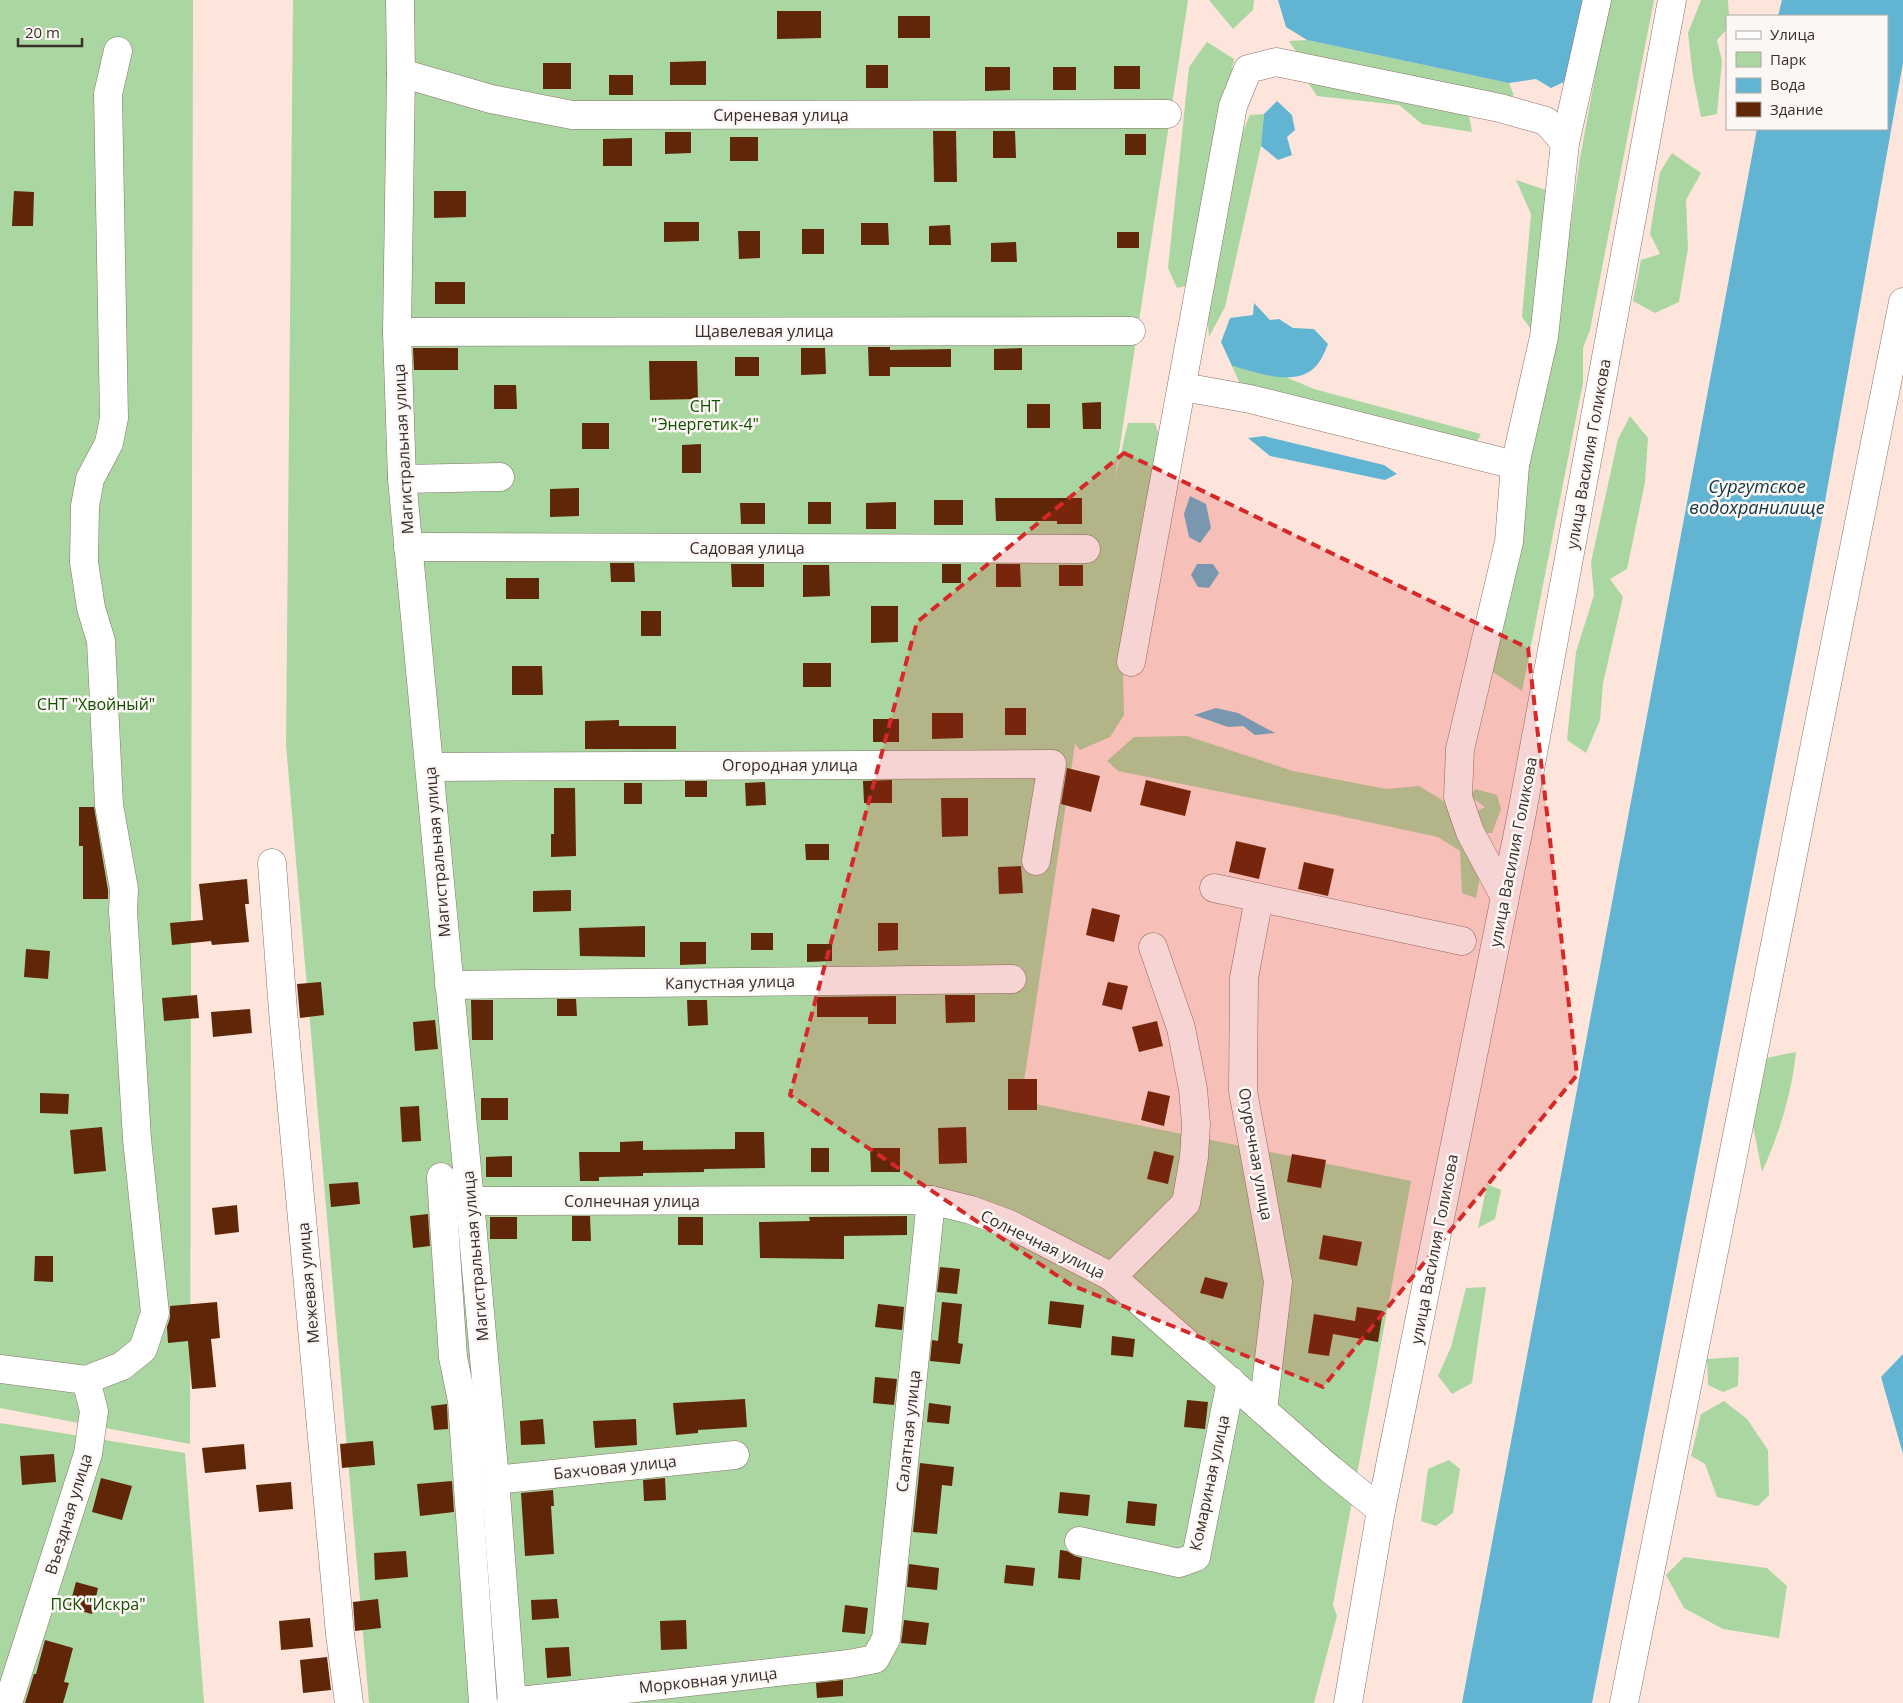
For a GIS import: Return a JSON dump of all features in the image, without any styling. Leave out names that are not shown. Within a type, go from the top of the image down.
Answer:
[{"type":"street","name":"Магистральная улица","points":[[400,0],[401,73],[397,332],[402,479],[470,1201],[495,1480],[512,1702]]},
{"type":"street","points":[[1505,897],[1470,832],[1458,797],[1460,749],[1509,542],[1515,465],[1544,337],[1566,143],[1597,0]]},
{"type":"street","name":"улица Василия Голикова","points":[[1348,1703],[1381,1510],[1505,897],[1672,0]]},
{"type":"street","points":[[0,1369],[86,1380],[122,1366],[143,1349],[155,1313],[136,1139],[124,889],[109,805],[101,640],[92,608],[84,562],[85,506],[90,479],[109,443],[114,418],[108,94],[118,51]]},
{"type":"street","points":[[1131,662],[1183,387],[1233,106],[1248,69],[1276,62],[1500,108],[1546,121],[1566,143]]},
{"type":"street","name":"Сиреневая улица","points":[[401,73],[491,99],[572,115],[1166,114]]},
{"type":"street","points":[[1624,1703],[1903,302]]},
{"type":"street","name":"Щавелевая улица","points":[[397,332],[1131,331]]},
{"type":"street","points":[[1183,387],[1250,399],[1515,465]]},
{"type":"street","points":[[402,479],[500,477]]},
{"type":"street","name":"Садовая улица","points":[[408,548],[1086,550]]},
{"type":"street","name":"Огородная улица","points":[[430,767],[1052,764],[1036,861]]},
{"type":"street","name":"Межевая улица","points":[[272,863],[283,1011],[340,1634],[353,1701]]},
{"type":"street","points":[[1214,888],[1462,941]]},
{"type":"street","name":"Огуречная улица","points":[[1258,898],[1244,978],[1243,1091],[1278,1282],[1263,1410]]},
{"type":"street","points":[[1112,1277],[1186,1203],[1194,1157],[1196,1124],[1193,1089],[1181,1028],[1153,947]]},
{"type":"street","name":"Капустная улица","points":[[449,985],[1012,979]]},
{"type":"street","points":[[441,1177],[453,1357],[462,1401],[483,1703]]},
{"type":"street","name":"Солнечная улица","points":[[470,1201],[931,1200],[971,1210],[1009,1224],[1112,1277],[1330,1469],[1381,1510]]},
{"type":"street","name":"Салатная улица","points":[[875,1659],[886,1639],[931,1200]]},
{"type":"street","name":"Въездная улица","points":[[8,1703],[88,1454],[94,1411],[86,1380]]},
{"type":"street","name":"Комариная улица","points":[[1079,1541],[1179,1562],[1196,1557],[1231,1381]]},
{"type":"street","name":"Бахчовая улица","points":[[495,1480],[735,1455]]},
{"type":"street","name":"Морковная улица","points":[[512,1702],[849,1664],[875,1659]]},
{"type":"highlighted area","points":[[1124,453],[1528,648],[1577,1075],[1323,1387],[1071,1285],[790,1095],[917,622]]},
{"type":"green space","name":"СНТ \"Хвойный\"","points":[[0,0],[193,0],[190,1444],[0,1408]]},
{"type":"green space","name":"СНТ \"Энергетик-4\"","points":[[293,0],[1188,0],[1115,478],[1128,423],[1155,423],[1163,448],[1123,675],[1124,715],[1110,737],[1080,750],[1075,744],[1021,1101],[1411,1181],[1333,1605],[1337,1616],[1314,1703],[369,1703],[286,745]]},
{"type":"green space","points":[[1209,0],[1254,0],[1253,10],[1233,29]]},
{"type":"green space","points":[[1609,0],[1654,0],[1590,330],[1583,348],[1583,383],[1522,691],[1490,670],[1523,465],[1555,336],[1580,158]]},
{"type":"green space","points":[[1701,0],[1728,0],[1729,15],[1726,15],[1726,30],[1717,40],[1722,61],[1717,114],[1701,117],[1693,77],[1688,33]]},
{"type":"green space","points":[[1307,40],[1509,83],[1514,95],[1499,101],[1297,53],[1289,41]]},
{"type":"green space","points":[[1207,42],[1234,59],[1190,285],[1177,288],[1168,268],[1189,67]]},
{"type":"green space","points":[[1305,78],[1468,111],[1472,132],[1422,124],[1399,105],[1317,96]]},
{"type":"green space","points":[[1264,114],[1261,146],[1225,307],[1209,337],[1206,303],[1234,152],[1250,115]]},
{"type":"green space","points":[[1672,153],[1701,173],[1686,200],[1688,248],[1679,302],[1655,313],[1633,301],[1641,260],[1660,254],[1650,234],[1660,172]]},
{"type":"green space","points":[[1516,180],[1549,191],[1535,335],[1522,317],[1531,214]]},
{"type":"green space","points":[[1232,366],[1288,378],[1314,389],[1481,434],[1475,445],[1240,384]]},
{"type":"green space","points":[[1630,416],[1648,438],[1645,482],[1627,569],[1610,579],[1623,597],[1603,683],[1600,720],[1586,753],[1567,740],[1576,652],[1594,595],[1591,562],[1618,439]]},
{"type":"green space","points":[[1187,736],[1293,771],[1386,789],[1419,786],[1447,803],[1481,872],[1476,898],[1462,893],[1460,851],[1438,837],[1118,771],[1107,761],[1134,737]]},
{"type":"green space","points":[[1475,789],[1497,795],[1501,809],[1492,833],[1478,833],[1475,812],[1485,807],[1471,797]]},
{"type":"green space","points":[[1796,1052],[1784,1113],[1762,1172],[1753,1126],[1766,1058]]},
{"type":"green space","points":[[1487,1184],[1501,1190],[1495,1219],[1478,1228]]},
{"type":"green space","points":[[1486,1287],[1472,1383],[1452,1394],[1438,1376],[1451,1347],[1466,1288]]},
{"type":"green space","points":[[1739,1357],[1738,1386],[1723,1392],[1708,1385],[1707,1359]]},
{"type":"green space","points":[[1724,1401],[1747,1419],[1768,1450],[1769,1495],[1758,1506],[1717,1497],[1705,1464],[1691,1456],[1701,1414]]},
{"type":"green space","name":"ПСК \"Искра\"","points":[[0,1423],[185,1453],[204,1703],[0,1703]]},
{"type":"green space","points":[[1449,1460],[1460,1469],[1453,1513],[1436,1526],[1421,1521],[1428,1469]]},
{"type":"green space","points":[[1684,1557],[1767,1568],[1787,1586],[1779,1638],[1723,1629],[1684,1608],[1666,1575]]},
{"type":"water","points":[[1278,0],[1584,0],[1571,65],[1564,82],[1551,88],[1536,79],[1509,83],[1307,40],[1286,27]]},
{"type":"water","name":"Сургутское водохранилище","points":[[1782,0],[1903,0],[1903,63],[1823,513],[1592,1703],[1462,1703],[1757,130],[1888,130],[1888,15],[1778,15]]},
{"type":"water","points":[[1277,101],[1292,115],[1295,130],[1287,137],[1292,155],[1278,160],[1261,146],[1264,114]]},
{"type":"water","points":[[1254,303],[1270,320],[1279,319],[1293,328],[1314,329],[1328,344],[1317,365],[1299,376],[1288,377],[1265,375],[1232,366],[1221,342],[1230,318],[1253,315]]},
{"type":"water","points":[[1264,436],[1384,465],[1397,474],[1385,480],[1270,456],[1248,438]]},
{"type":"water","points":[[1190,496],[1206,504],[1211,528],[1200,543],[1189,537],[1184,514]]},
{"type":"water","points":[[1197,564],[1213,564],[1219,573],[1209,588],[1198,587],[1191,575]]},
{"type":"water","points":[[1216,708],[1238,713],[1275,733],[1255,735],[1243,726],[1228,727],[1194,715]]},
{"type":"water","points":[[1903,1354],[1903,1454],[1881,1377]]},
{"type":"building","points":[[777,11],[821,11],[821,38],[777,39]]},
{"type":"building","points":[[898,16],[930,16],[930,38],[898,38]]},
{"type":"building","points":[[706,61],[706,85],[670,85],[670,62]]},
{"type":"building","points":[[543,63],[571,63],[571,89],[543,89]]},
{"type":"building","points":[[866,65],[888,65],[888,88],[866,88]]},
{"type":"building","points":[[1114,66],[1140,66],[1140,89],[1114,89]]},
{"type":"building","points":[[985,67],[1010,67],[1010,90],[985,91]]},
{"type":"building","points":[[1053,67],[1076,67],[1076,90],[1053,90]]},
{"type":"building","points":[[609,75],[633,75],[633,95],[609,95]]},
{"type":"building","points":[[933,131],[956,131],[957,182],[934,182]]},
{"type":"building","points":[[993,131],[1015,131],[1016,158],[993,158]]},
{"type":"building","points":[[665,132],[691,132],[691,153],[665,154]]},
{"type":"building","points":[[1125,134],[1146,134],[1146,155],[1125,155]]},
{"type":"building","points":[[730,137],[758,137],[758,161],[730,161]]},
{"type":"building","points":[[632,138],[632,166],[603,166],[603,139]]},
{"type":"building","points":[[14,191],[34,192],[33,226],[12,226]]},
{"type":"building","points":[[434,191],[466,191],[466,217],[434,218]]},
{"type":"building","points":[[664,222],[699,222],[699,241],[664,242]]},
{"type":"building","points":[[861,223],[888,223],[889,245],[861,245]]},
{"type":"building","points":[[950,225],[951,245],[929,245],[929,226]]},
{"type":"building","points":[[802,229],[824,229],[824,254],[802,254]]},
{"type":"building","points":[[738,231],[760,231],[760,258],[739,259]]},
{"type":"building","points":[[1117,232],[1139,232],[1139,248],[1117,248]]},
{"type":"building","points":[[1016,242],[1017,262],[991,262],[991,243]]},
{"type":"building","points":[[435,282],[465,282],[465,304],[435,304]]},
{"type":"building","points":[[868,347],[890,347],[890,350],[951,349],[951,367],[890,367],[890,376],[869,376]]},
{"type":"building","points":[[413,348],[458,348],[458,370],[414,370]]},
{"type":"building","points":[[801,348],[825,348],[826,374],[801,375]]},
{"type":"building","points":[[1022,348],[1022,370],[994,370],[994,349]]},
{"type":"building","points":[[735,357],[759,357],[759,376],[735,376]]},
{"type":"building","points":[[649,361],[697,361],[698,399],[650,400]]},
{"type":"building","points":[[494,385],[516,385],[517,409],[494,409]]},
{"type":"building","points":[[1101,402],[1101,429],[1083,429],[1082,403]]},
{"type":"building","points":[[1027,404],[1050,404],[1050,428],[1027,428]]},
{"type":"building","points":[[582,423],[609,423],[609,449],[582,449]]},
{"type":"building","points":[[701,444],[701,473],[682,473],[682,445]]},
{"type":"building","points":[[579,488],[579,516],[550,517],[550,489]]},
{"type":"building","points":[[995,498],[1082,498],[1082,524],[1057,524],[1057,521],[996,521]]},
{"type":"building","points":[[934,500],[963,500],[963,525],[934,525]]},
{"type":"building","points":[[808,502],[831,502],[831,524],[808,524]]},
{"type":"building","points":[[896,502],[896,529],[866,529],[866,503]]},
{"type":"building","points":[[740,503],[765,503],[765,524],[741,524]]},
{"type":"building","points":[[610,563],[634,563],[635,582],[611,582]]},
{"type":"building","points":[[731,564],[764,564],[764,587],[732,587]]},
{"type":"building","points":[[942,564],[961,564],[961,583],[942,583]]},
{"type":"building","points":[[996,564],[1020,564],[1021,587],[996,587]]},
{"type":"building","points":[[803,565],[829,565],[830,596],[803,597]]},
{"type":"building","points":[[1059,565],[1083,565],[1083,586],[1059,586]]},
{"type":"building","points":[[506,578],[539,578],[539,599],[506,599]]},
{"type":"building","points":[[871,606],[898,606],[898,642],[871,643]]},
{"type":"building","points":[[641,611],[661,611],[661,636],[641,636]]},
{"type":"building","points":[[803,663],[831,663],[831,687],[803,687]]},
{"type":"building","points":[[512,666],[542,666],[543,695],[512,695]]},
{"type":"building","points":[[1005,708],[1026,708],[1026,735],[1005,735]]},
{"type":"building","points":[[932,713],[963,713],[963,738],[932,739]]},
{"type":"building","points":[[873,719],[899,719],[899,742],[873,742]]},
{"type":"building","points":[[619,720],[619,726],[676,726],[676,749],[585,749],[585,721]]},
{"type":"building","points":[[1067,768],[1100,776],[1091,812],[1061,804]]},
{"type":"building","points":[[892,780],[892,803],[864,803],[863,781]]},
{"type":"building","points":[[1146,780],[1191,791],[1185,816],[1140,805]]},
{"type":"building","points":[[685,781],[707,781],[707,797],[685,797]]},
{"type":"building","points":[[765,782],[766,805],[746,806],[745,783]]},
{"type":"building","points":[[624,783],[642,783],[642,804],[624,804]]},
{"type":"building","points":[[554,788],[575,788],[576,856],[551,857],[551,834],[554,834]]},
{"type":"building","points":[[941,798],[968,798],[968,836],[942,837]]},
{"type":"building","points":[[79,807],[94,807],[108,899],[83,899],[83,846],[79,846]]},
{"type":"building","points":[[1236,841],[1266,848],[1259,879],[1229,872]]},
{"type":"building","points":[[805,844],[829,844],[829,860],[806,860]]},
{"type":"building","points":[[1304,862],[1334,869],[1328,896],[1298,889]]},
{"type":"building","points":[[1021,866],[1023,893],[999,894],[998,867]]},
{"type":"building","points":[[247,879],[249,904],[245,904],[249,942],[212,945],[211,941],[172,945],[170,923],[203,920],[199,884]]},
{"type":"building","points":[[571,890],[571,911],[533,912],[533,891]]},
{"type":"building","points":[[1092,908],[1120,915],[1114,942],[1086,935]]},
{"type":"building","points":[[878,923],[898,923],[898,950],[878,951]]},
{"type":"building","points":[[645,926],[645,957],[580,956],[579,928]]},
{"type":"building","points":[[751,933],[773,933],[773,950],[751,950]]},
{"type":"building","points":[[680,942],[706,942],[706,964],[680,965]]},
{"type":"building","points":[[807,944],[832,944],[832,961],[807,962]]},
{"type":"building","points":[[26,949],[50,951],[48,979],[24,977]]},
{"type":"building","points":[[321,982],[324,1015],[300,1018],[297,984]]},
{"type":"building","points":[[1108,982],[1128,986],[1122,1010],[1102,1005]]},
{"type":"building","points":[[197,995],[199,1018],[164,1021],[162,998]]},
{"type":"building","points":[[945,995],[975,995],[975,1022],[946,1023]]},
{"type":"building","points":[[896,996],[896,1024],[868,1024],[868,1017],[817,1017],[817,997]]},
{"type":"building","points":[[557,999],[576,999],[577,1016],[557,1016]]},
{"type":"building","points":[[471,1000],[493,1000],[493,1040],[472,1040]]},
{"type":"building","points":[[687,1000],[707,1000],[708,1025],[688,1026]]},
{"type":"building","points":[[250,1009],[252,1033],[213,1037],[211,1012]]},
{"type":"building","points":[[435,1020],[438,1049],[415,1051],[413,1022]]},
{"type":"building","points":[[1157,1021],[1163,1046],[1139,1052],[1132,1027]]},
{"type":"building","points":[[1008,1079],[1037,1079],[1037,1110],[1008,1110]]},
{"type":"building","points":[[1148,1091],[1170,1096],[1164,1126],[1141,1120]]},
{"type":"building","points":[[40,1093],[69,1094],[68,1114],[40,1113]]},
{"type":"building","points":[[481,1098],[508,1098],[508,1120],[481,1120]]},
{"type":"building","points":[[419,1106],[421,1141],[402,1142],[400,1107]]},
{"type":"building","points":[[102,1127],[106,1171],[74,1174],[70,1130]]},
{"type":"building","points":[[966,1127],[967,1163],[939,1164],[938,1128]]},
{"type":"building","points":[[735,1132],[764,1132],[765,1168],[643,1173],[643,1176],[599,1177],[599,1181],[580,1181],[579,1152],[620,1152],[620,1142],[643,1141],[643,1150],[735,1149]]},
{"type":"building","points":[[811,1148],[829,1148],[829,1172],[811,1172]]},
{"type":"building","points":[[870,1148],[900,1148],[900,1172],[871,1172]]},
{"type":"building","points":[[1154,1151],[1174,1156],[1168,1184],[1147,1179]]},
{"type":"building","points":[[1292,1154],[1326,1160],[1321,1188],[1287,1182]]},
{"type":"building","points":[[512,1156],[512,1177],[486,1177],[486,1157]]},
{"type":"building","points":[[358,1182],[360,1204],[331,1207],[329,1184]]},
{"type":"building","points":[[237,1205],[239,1232],[215,1235],[212,1208]]},
{"type":"building","points":[[428,1214],[430,1246],[413,1248],[410,1216]]},
{"type":"building","points":[[572,1216],[590,1216],[591,1241],[572,1241]]},
{"type":"building","points":[[907,1216],[907,1235],[844,1236],[844,1259],[760,1258],[759,1222],[810,1221],[809,1217]]},
{"type":"building","points":[[490,1217],[517,1217],[517,1239],[490,1239]]},
{"type":"building","points":[[678,1217],[703,1217],[703,1245],[678,1245]]},
{"type":"building","points":[[1323,1235],[1362,1242],[1357,1266],[1319,1259]]},
{"type":"building","points":[[35,1256],[53,1256],[53,1282],[34,1281]]},
{"type":"building","points":[[940,1267],[960,1269],[957,1294],[937,1292]]},
{"type":"building","points":[[1205,1277],[1228,1283],[1223,1299],[1200,1293]]},
{"type":"building","points":[[1050,1301],[1084,1305],[1081,1328],[1048,1324]]},
{"type":"building","points":[[217,1302],[220,1338],[211,1339],[216,1387],[192,1389],[188,1341],[168,1343],[167,1327],[170,1318],[170,1306]]},
{"type":"building","points":[[942,1302],[962,1304],[958,1343],[963,1344],[960,1364],[930,1361],[932,1340],[938,1341]]},
{"type":"building","points":[[878,1304],[904,1307],[902,1330],[875,1327]]},
{"type":"building","points":[[1357,1307],[1383,1311],[1378,1342],[1333,1334],[1329,1356],[1308,1353],[1314,1314],[1355,1321]]},
{"type":"building","points":[[1112,1336],[1135,1339],[1133,1357],[1111,1355]]},
{"type":"building","points":[[875,1377],[897,1379],[894,1405],[873,1403]]},
{"type":"building","points":[[745,1399],[747,1427],[698,1430],[698,1433],[676,1435],[673,1403]]},
{"type":"building","points":[[1187,1400],[1208,1402],[1205,1429],[1184,1427]]},
{"type":"building","points":[[929,1403],[951,1406],[949,1424],[927,1422]]},
{"type":"building","points":[[447,1404],[448,1429],[434,1430],[431,1406]]},
{"type":"building","points":[[543,1419],[545,1444],[521,1445],[520,1421]]},
{"type":"building","points":[[636,1419],[637,1445],[595,1448],[593,1421]]},
{"type":"building","points":[[373,1441],[375,1465],[342,1468],[340,1444]]},
{"type":"building","points":[[244,1444],[246,1469],[205,1473],[202,1448]]},
{"type":"building","points":[[54,1454],[56,1482],[22,1485],[20,1456]]},
{"type":"building","points":[[920,1463],[954,1467],[952,1486],[942,1485],[937,1534],[913,1532]]},
{"type":"building","points":[[101,1478],[132,1486],[122,1520],[92,1512]]},
{"type":"building","points":[[665,1478],[666,1500],[644,1501],[643,1480]]},
{"type":"building","points":[[452,1481],[454,1512],[420,1516],[417,1484]]},
{"type":"building","points":[[291,1482],[293,1509],[259,1512],[256,1485]]},
{"type":"building","points":[[553,1490],[554,1506],[551,1506],[554,1554],[525,1556],[521,1493]]},
{"type":"building","points":[[1060,1492],[1090,1495],[1088,1516],[1058,1513]]},
{"type":"building","points":[[1128,1501],[1157,1504],[1155,1526],[1126,1523]]},
{"type":"building","points":[[1060,1550],[1082,1558],[1080,1580],[1058,1578]]},
{"type":"building","points":[[406,1551],[408,1577],[375,1580],[374,1553]]},
{"type":"building","points":[[909,1564],[939,1568],[937,1590],[907,1587]]},
{"type":"building","points":[[1006,1565],[1035,1568],[1033,1586],[1004,1583]]},
{"type":"building","points":[[76,1582],[98,1588],[92,1614],[69,1608]]},
{"type":"building","points":[[378,1599],[381,1628],[355,1631],[353,1602]]},
{"type":"building","points":[[557,1599],[559,1618],[532,1620],[531,1600]]},
{"type":"building","points":[[845,1605],[868,1608],[865,1634],[842,1632]]},
{"type":"building","points":[[310,1618],[313,1647],[281,1650],[279,1621]]},
{"type":"building","points":[[686,1620],[687,1649],[661,1650],[660,1621]]},
{"type":"building","points":[[904,1620],[929,1623],[926,1645],[901,1643]]},
{"type":"building","points":[[45,1640],[73,1648],[64,1682],[69,1683],[63,1703],[25,1703],[34,1674],[36,1674]]},
{"type":"building","points":[[569,1647],[571,1676],[547,1678],[545,1648]]},
{"type":"building","points":[[327,1657],[331,1690],[303,1693],[300,1660]]},
{"type":"building","points":[[843,1680],[843,1696],[817,1698],[816,1683]]}]
